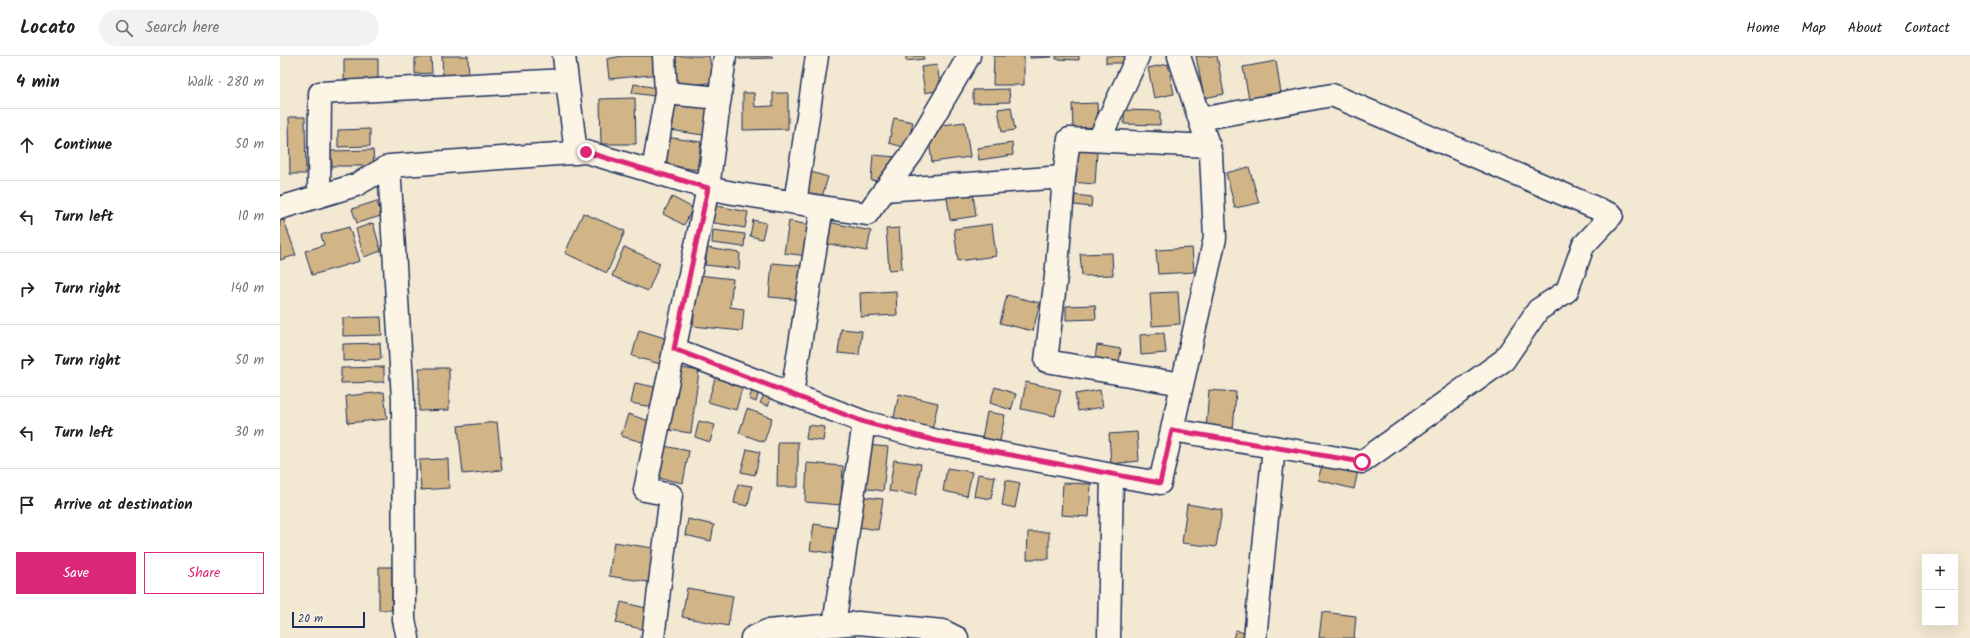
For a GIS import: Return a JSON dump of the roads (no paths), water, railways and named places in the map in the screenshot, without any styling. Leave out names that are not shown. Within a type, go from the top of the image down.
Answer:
[{"type":"street","points":[[564,56],[576,152]]},
{"type":"street","points":[[653,170],[666,93],[664,56]]},
{"type":"street","points":[[653,638],[671,495],[645,490],[708,188],[725,56]]},
{"type":"street","points":[[795,203],[817,56]]},
{"type":"street","points":[[280,208],[356,185],[389,166],[586,152],[653,170],[708,188],[822,208],[867,214],[912,153],[969,56]]},
{"type":"street","points":[[1099,140],[1138,56]]},
{"type":"street","points":[[674,349],[864,422],[937,441],[1160,483],[1215,238],[1211,154],[1179,56]]},
{"type":"street","points":[[319,195],[320,93],[567,80]]},
{"type":"street","points":[[666,93],[720,98]]},
{"type":"street","points":[[1172,430],[1362,462],[1504,360],[1538,310],[1567,291],[1583,246],[1612,215],[1332,95],[1200,119]]},
{"type":"street","points":[[1182,384],[1046,361],[1057,267],[1064,177],[1069,139],[1208,146]]},
{"type":"street","points":[[389,166],[403,399],[403,632]]},
{"type":"street","points":[[884,190],[1064,177]]},
{"type":"street","points":[[792,394],[822,208]]},
{"type":"street","points":[[834,625],[864,422]]},
{"type":"street","points":[[1255,638],[1274,448]]},
{"type":"street","points":[[1110,638],[1112,475]]},
{"type":"street","points":[[752,638],[768,631],[858,623],[943,631],[957,638]]}]
